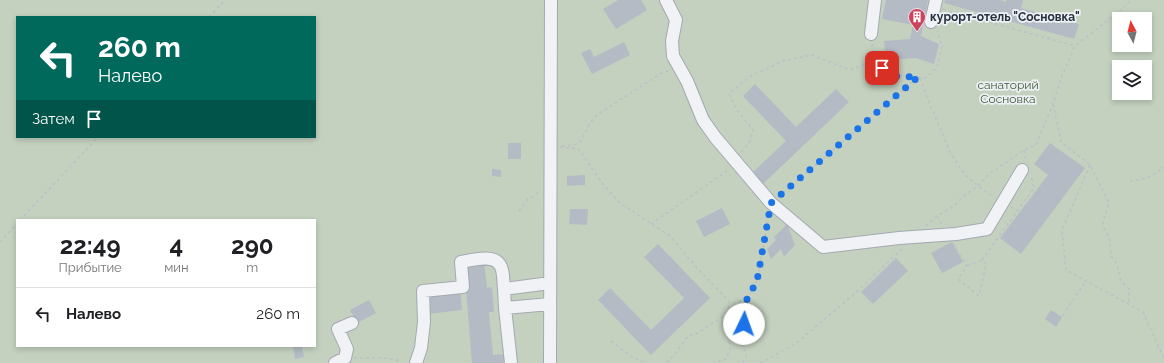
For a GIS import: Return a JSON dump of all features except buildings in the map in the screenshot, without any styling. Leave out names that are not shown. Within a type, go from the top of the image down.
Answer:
[{"type":"street","points":[[550,363],[551,184],[554,147],[551,0]]},
{"type":"street","points":[[666,0],[676,20],[672,41],[673,56],[687,81],[704,120],[715,137],[771,203],[823,247],[914,237],[948,235],[986,229],[1022,170]]},
{"type":"street","points":[[871,34],[876,0]]},
{"type":"street","points":[[931,22],[935,3]]},
{"type":"street","points":[[416,363],[421,348],[424,322],[423,292],[463,287],[461,262],[486,258],[492,259],[502,267],[510,363]]},
{"type":"street","points":[[504,289],[550,283]]},
{"type":"street","points":[[505,308],[550,304]]},
{"type":"street","points":[[340,360],[347,349],[338,329],[352,322]]},
{"type":"path","points":[[210,16],[225,0]]},
{"type":"path","points":[[760,363],[795,344],[852,296],[937,216],[951,208],[966,194],[978,186],[989,174],[1024,150],[1036,145],[1054,104],[1061,78],[1075,46],[1120,11],[1131,0]]},
{"type":"path","points":[[935,3],[1075,46]]},
{"type":"path","points":[[871,34],[874,61],[891,76],[925,78],[937,68],[942,46],[936,27],[931,22]]},
{"type":"path","points":[[651,224],[736,162],[749,143],[753,130],[736,110],[729,94],[749,77],[783,61],[812,55],[850,70],[874,61]]},
{"type":"path","points":[[554,147],[574,145],[581,140],[590,123],[598,114],[662,73],[678,66]]},
{"type":"path","points":[[919,77],[951,154],[964,174],[990,196]]},
{"type":"path","points":[[743,363],[746,357],[742,341],[744,335],[746,301],[757,281],[771,203],[919,77]]},
{"type":"path","points":[[1054,104],[1061,142],[1090,165],[1109,203],[1103,222],[1104,228],[1110,240],[1111,256],[1117,264],[1121,281],[1129,289],[1128,304]]},
{"type":"path","points":[[21,219],[97,138]]},
{"type":"path","points":[[554,147],[579,149],[602,183],[620,203],[670,236],[696,267],[728,301],[730,319],[727,334],[731,347],[726,359],[714,363]]},
{"type":"path","points":[[554,147],[575,148]]},
{"type":"path","points":[[1090,165],[1062,230],[1066,270],[1142,312],[1164,359]]},
{"type":"path","points":[[1130,181],[1147,178],[1164,168]]},
{"type":"path","points":[[519,211],[527,200],[551,184]]},
{"type":"path","points":[[982,260],[986,264],[979,296],[958,279],[967,266],[982,260],[1017,211]]},
{"type":"path","points":[[937,216],[967,266]]},
{"type":"path","points":[[0,242],[16,225]]},
{"type":"path","points":[[1060,321],[1086,281]]},
{"type":"path","points":[[667,363],[688,336],[696,334],[721,318],[740,301],[746,301]]},
{"type":"path","points":[[611,340],[629,355],[644,363]]},
{"type":"path","points":[[340,360],[384,358],[397,360],[399,363]]},
{"type":"green space","name":"санаторий Сосновка","points":[[0,0],[1164,0],[1164,363],[0,363]]},
{"type":"place","name":"курорт-отель \"Сосновка\"","points":[[917,32]]},
{"type":"route","points":[[744,324],[746,301],[757,281],[760,268],[771,203],[918,77],[891,76],[882,68]]}]
